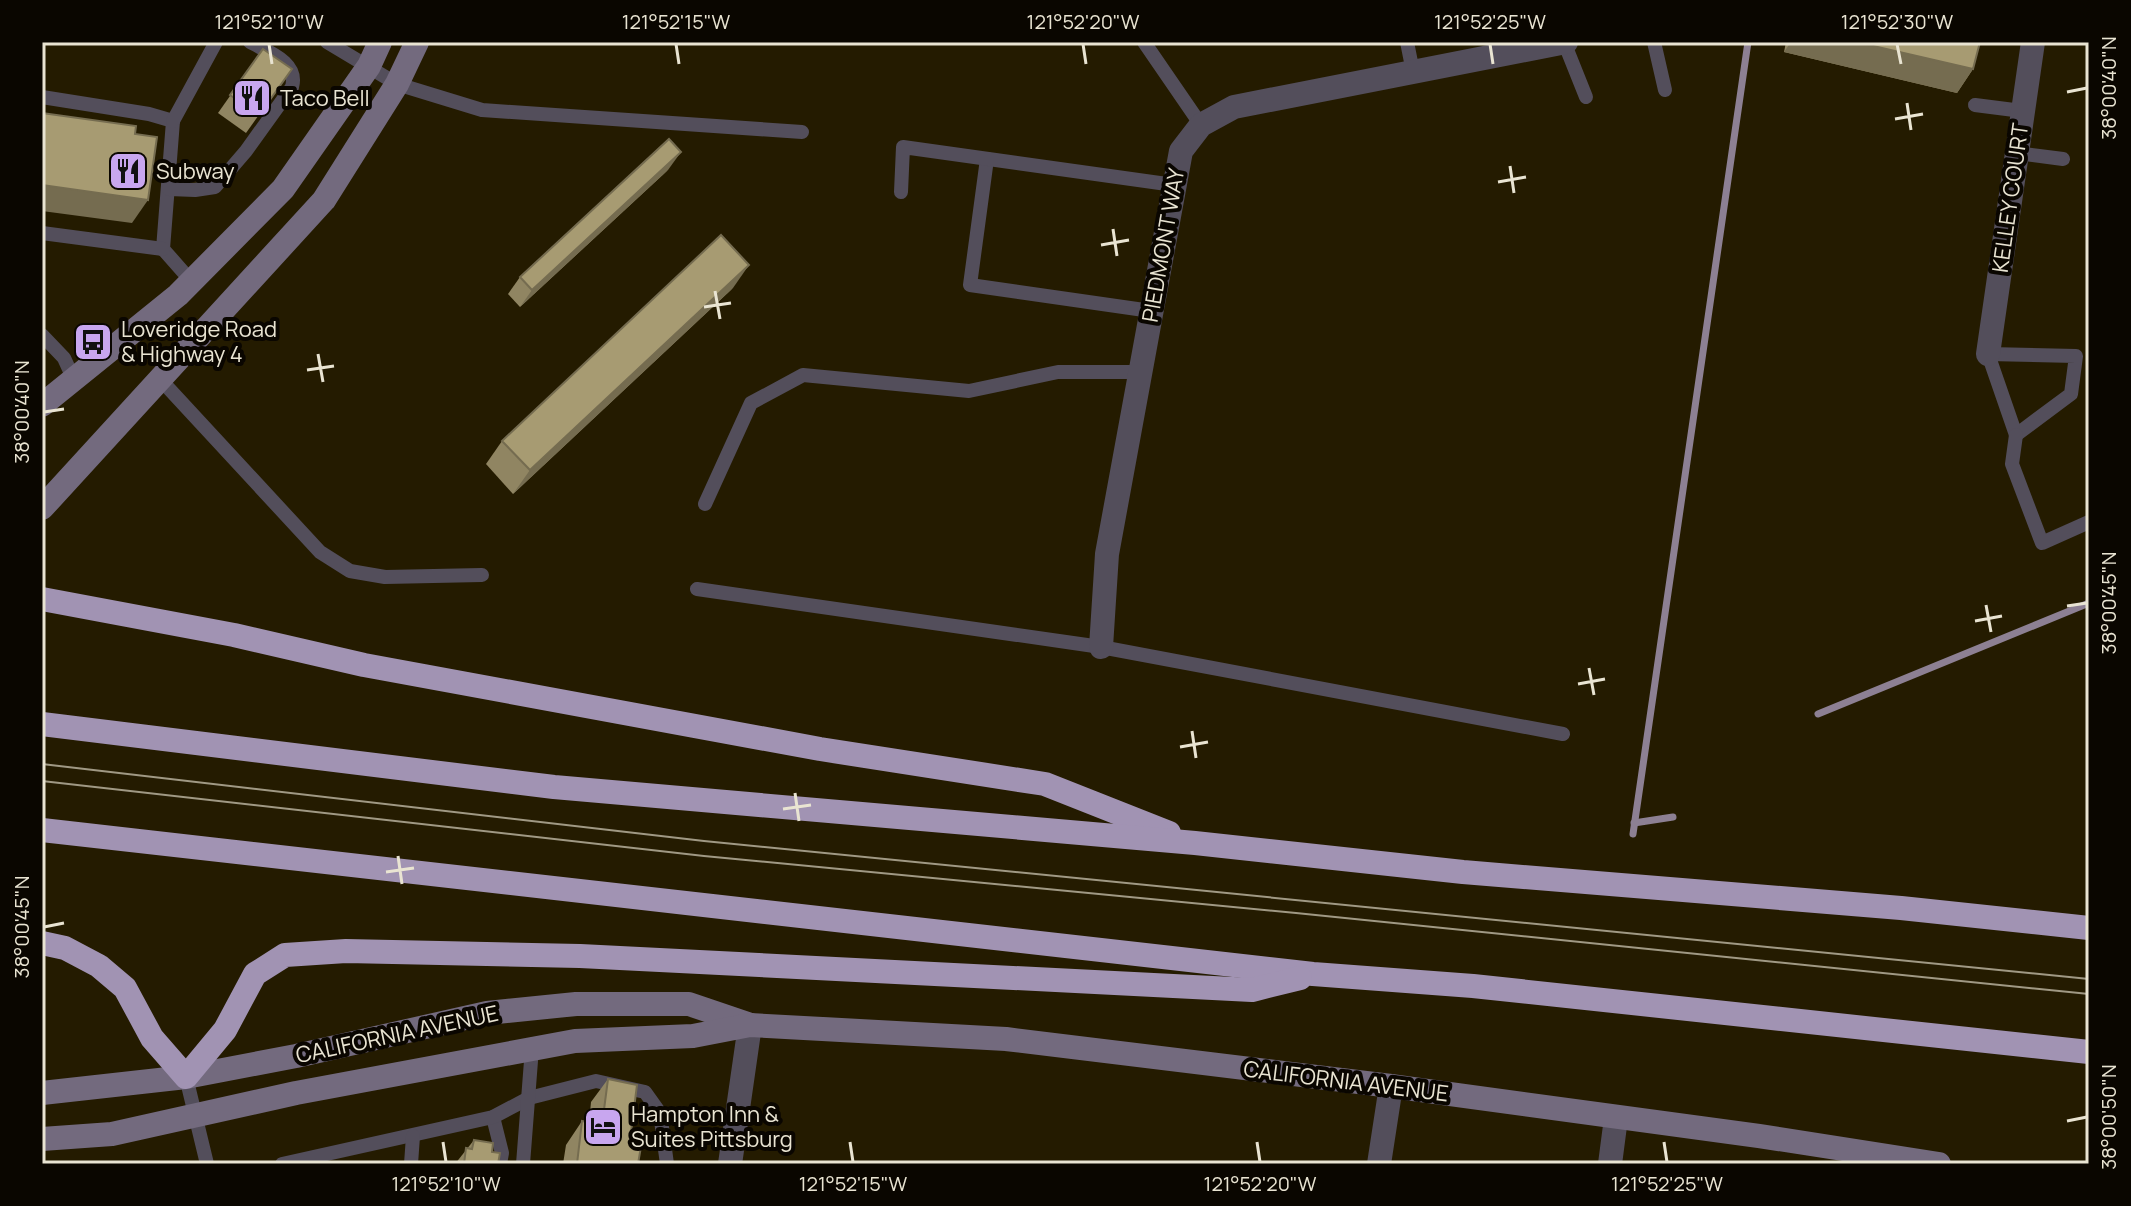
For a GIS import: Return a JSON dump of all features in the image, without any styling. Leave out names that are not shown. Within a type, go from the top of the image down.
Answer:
[{"type":"highway","points":[[42,599],[234,635],[364,665],[805,746],[1045,784],[1195,843]]},
{"type":"highway","points":[[42,724],[554,787],[1195,843],[1463,872],[1901,908],[2089,928]]},
{"type":"highway","points":[[42,830],[1313,974],[1548,994],[2089,1052]]},
{"type":"highway","points":[[42,943],[65,948],[99,966],[125,988],[152,1038],[186,1077],[225,1030],[255,974],[285,955],[346,951],[580,956],[1252,990],[1313,974]]},
{"type":"main road","points":[[42,405],[192,282],[283,189],[369,66],[380,42]]},
{"type":"main road","points":[[42,508],[324,200],[397,84],[417,42]]},
{"type":"main road","name":"CALIFORNIA AVENUE","points":[[42,1093],[186,1077],[487,1013],[576,1004],[689,1004],[750,1025]]},
{"type":"main road","name":"CALIFORNIA AVENUE","points":[[42,1139],[112,1134],[296,1093],[575,1041],[693,1036],[750,1025],[1006,1039],[1391,1086],[1616,1118],[1859,1158],[1939,1164]]},
{"type":"street","name":"PIEDMONT WAY","points":[[1101,647],[1107,554],[1181,151],[1201,125],[1234,107],[1565,42]]},
{"type":"street","name":"KELLEY COURT","points":[[1988,354],[2033,42]]},
{"type":"street","points":[[730,1164],[750,1025]]},
{"type":"street","points":[[1379,1164],[1391,1086]]},
{"type":"street","points":[[1610,1164],[1616,1118]]},
{"type":"lane","points":[[163,249],[173,121],[216,42]]},
{"type":"lane","points":[[169,189],[215,187],[246,151],[292,87],[294,78],[290,66],[250,42]]},
{"type":"lane","points":[[327,42],[397,84],[482,110],[802,132]]},
{"type":"lane","points":[[1144,42],[1201,125]]},
{"type":"lane","points":[[1407,42],[1413,72]]},
{"type":"lane","points":[[1565,42],[1586,97]]},
{"type":"lane","points":[[1654,42],[1665,90]]},
{"type":"lane","points":[[42,97],[149,114],[173,121]]},
{"type":"lane","points":[[1975,105],[2022,111]]},
{"type":"lane","points":[[901,192],[903,147],[1174,185]]},
{"type":"lane","points":[[2017,153],[2063,159]]},
{"type":"lane","points":[[987,159],[970,285],[1151,311]]},
{"type":"lane","points":[[42,233],[163,249],[192,282]]},
{"type":"lane","points":[[42,335],[64,358],[74,380]]},
{"type":"lane","points":[[2016,435],[2071,394],[2083,357],[1988,354],[2016,435],[2012,464],[2042,543],[2089,522]]},
{"type":"lane","points":[[705,504],[751,403],[803,375],[969,391],[1058,372],[1140,372]]},
{"type":"lane","points":[[160,379],[320,552],[350,571],[385,577],[482,575]]},
{"type":"lane","points":[[697,589],[1101,647],[1563,734]]},
{"type":"lane","points":[[523,1164],[532,1048]]},
{"type":"lane","points":[[186,1077],[207,1164]]},
{"type":"lane","points":[[282,1164],[493,1117],[529,1098],[596,1081],[645,1092],[660,1113],[667,1164]]},
{"type":"lane","points":[[493,1117],[502,1153],[500,1164]]},
{"type":"lane","points":[[411,1164],[413,1136]]},
{"type":"building","points":[[1856,42],[1980,42],[1973,69]]},
{"type":"building","points":[[263,49],[292,69],[259,115],[230,95]]},
{"type":"building","points":[[42,113],[136,126],[135,134],[157,137],[148,200],[42,185]]},
{"type":"building","points":[[669,139],[681,152],[532,290],[520,277]]},
{"type":"building","points":[[721,235],[749,265],[530,470],[502,441]]},
{"type":"building","points":[[608,1079],[637,1085],[631,1132],[643,1135],[638,1164],[577,1164],[582,1121],[602,1125]]},
{"type":"building","points":[[474,1140],[493,1143],[492,1152],[500,1153],[498,1164],[464,1164],[466,1148],[472,1149]]},
{"type":"waterway","points":[[1633,834],[1748,42]]},
{"type":"waterway","points":[[1818,714],[2089,603]]},
{"type":"waterway","points":[[1634,823],[1673,817]]},
{"type":"tram line","points":[[42,764],[704,841],[2089,979]]},
{"type":"tram line","points":[[42,781],[704,856],[2089,994]]},
{"type":"place","name":"Taco Bell","points":[[252,98]]},
{"type":"place","name":"Subway","points":[[128,171]]},
{"type":"place","name":"Loveridge Road & Highway 4","points":[[93,342]]},
{"type":"place","name":"Hampton Inn & Suites Pittsburg","points":[[603,1127]]}]
